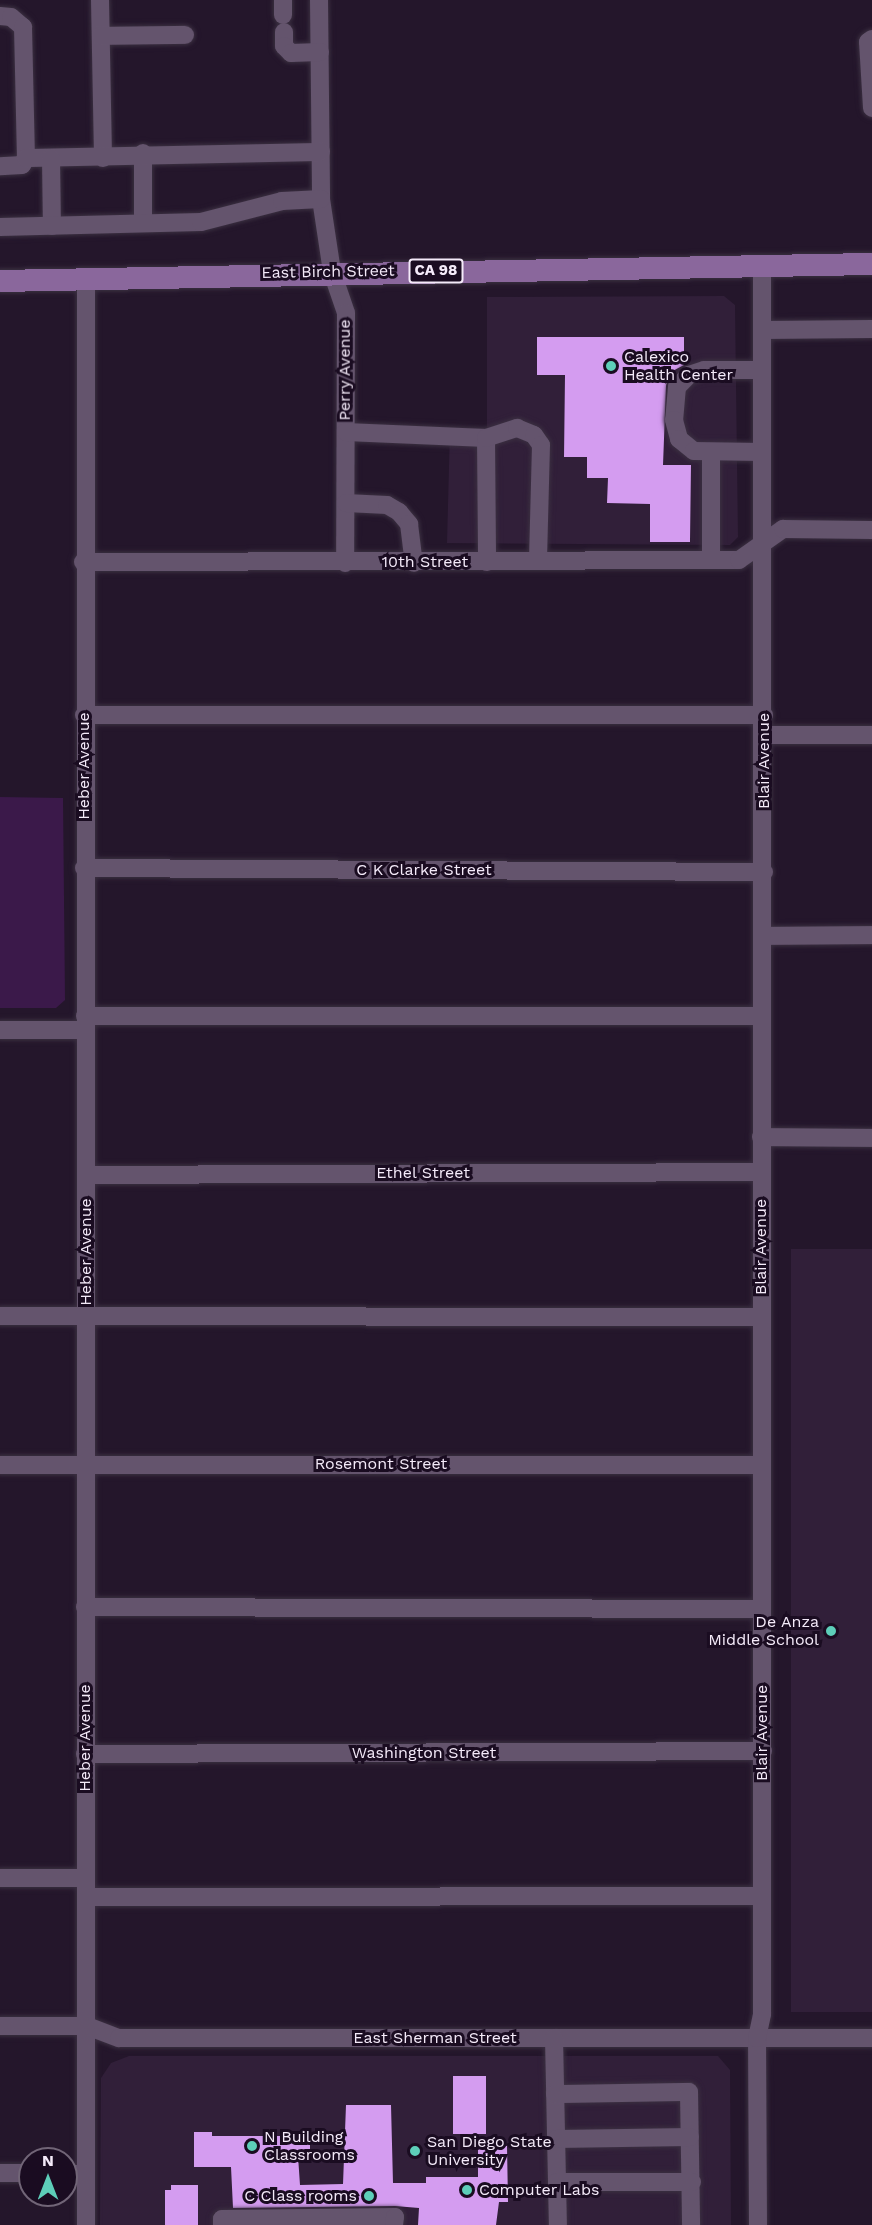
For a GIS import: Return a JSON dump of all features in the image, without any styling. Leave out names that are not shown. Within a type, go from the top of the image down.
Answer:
[{"type":"main road","name":"East Birch Street","points":[[0,281],[332,272],[762,268],[872,264]]},
{"type":"street","points":[[100,0],[103,158]]},
{"type":"street","name":"Perry Avenue","points":[[319,0],[321,199],[332,272],[346,313],[345,563]]},
{"type":"street","points":[[0,16],[11,17],[23,27],[26,158],[22,165],[0,166]]},
{"type":"street","points":[[283,16],[285,45],[291,53],[320,52]]},
{"type":"street","points":[[101,36],[185,35]]},
{"type":"street","points":[[872,39],[868,42],[872,108]]},
{"type":"street","points":[[26,158],[103,158],[143,153],[321,152]]},
{"type":"street","points":[[143,153],[143,223]]},
{"type":"street","points":[[51,158],[52,226]]},
{"type":"street","points":[[0,227],[201,222],[282,201],[321,199]]},
{"type":"street","name":"Blair Avenue","points":[[758,2225],[757,2038],[762,2014],[763,1752],[762,268]]},
{"type":"street","name":"Heber Avenue","points":[[86,278],[83,562],[86,1175],[84,1464],[86,2225]]},
{"type":"street","points":[[762,330],[872,329]]},
{"type":"street","points":[[762,370],[704,370],[689,375],[677,387],[674,420],[679,439],[694,452],[762,452]]},
{"type":"street","points":[[345,432],[486,438],[517,428],[534,435],[541,445],[538,561]]},
{"type":"street","points":[[486,438],[487,562]]},
{"type":"street","points":[[711,452],[711,560]]},
{"type":"street","points":[[345,503],[387,505],[399,512],[410,524],[414,562]]},
{"type":"street","name":"10th Street","points":[[83,562],[739,560],[783,529],[872,530]]},
{"type":"street","points":[[84,715],[764,715]]},
{"type":"street","points":[[764,735],[872,735]]},
{"type":"street","name":"C K Clarke Street","points":[[84,868],[764,872]]},
{"type":"street","points":[[763,936],[872,935]]},
{"type":"street","points":[[0,1030],[85,1023],[762,1016]]},
{"type":"street","points":[[761,1137],[872,1138]]},
{"type":"street","name":"Ethel Street","points":[[86,1175],[761,1172]]},
{"type":"street","points":[[0,1316],[761,1317]]},
{"type":"street","name":"Rosemont Street","points":[[0,1465],[762,1465]]},
{"type":"street","points":[[85,1607],[762,1609]]},
{"type":"street","name":"Washington Street","points":[[85,1754],[763,1752]]},
{"type":"street","points":[[0,1878],[86,1878]]},
{"type":"street","points":[[86,1897],[762,1896]]},
{"type":"street","name":"East Sherman Street","points":[[0,2026],[87,2026],[119,2038],[872,2038]]},
{"type":"street","points":[[554,2038],[558,2225]]},
{"type":"street","points":[[555,2094],[689,2092],[691,2225]]},
{"type":"street","points":[[556,2139],[690,2137]]},
{"type":"street","points":[[0,2173],[18,2173]]},
{"type":"street","points":[[78,2174],[86,2174]]},
{"type":"street","points":[[557,2182],[692,2182]]},
{"type":"street","points":[[222,2225],[222,2219],[394,2217],[394,2225]]},
{"type":"shaded area","name":"Calexico Health Center","points":[[724,296],[735,305],[738,537],[730,545],[447,543],[450,428],[487,428],[487,297]]},
{"type":"shaded area","points":[[0,797],[63,798],[65,1000],[56,1008],[0,1008]]},
{"type":"shaded area","name":"De Anza Middle School","points":[[791,1249],[872,1249],[872,2012],[791,2012]]},
{"type":"shaded area","name":"San Diego State University","points":[[129,2056],[718,2056],[730,2070],[731,2225],[100,2225],[101,2078],[111,2063]]},
{"type":"building","points":[[537,337],[684,337],[684,365],[669,373],[666,386],[663,465],[691,465],[690,542],[650,542],[650,504],[607,503],[608,478],[587,478],[587,457],[564,457],[565,375],[537,375]]},
{"type":"building","points":[[453,2076],[486,2076],[486,2134],[453,2134]]},
{"type":"building","points":[[346,2105],[391,2105],[393,2183],[426,2183],[426,2177],[478,2177],[478,2147],[507,2146],[508,2202],[499,2202],[496,2225],[418,2225],[419,2208],[395,2206],[233,2208],[231,2167],[194,2167],[194,2132],[212,2132],[212,2136],[310,2136],[310,2156],[298,2156],[300,2185],[343,2184]]},
{"type":"building","points":[[171,2185],[198,2185],[198,2225],[165,2225],[165,2190],[171,2190]]},
{"type":"place","name":"Calexico Health Center","points":[[611,366]]},
{"type":"place","name":"De Anza Middle School","points":[[831,1631]]},
{"type":"place","name":"N Building Classrooms","points":[[252,2146]]},
{"type":"place","name":"San Diego State University","points":[[415,2151]]},
{"type":"place","name":"Computer Labs","points":[[467,2190]]},
{"type":"place","name":"C Class rooms","points":[[369,2196]]}]
